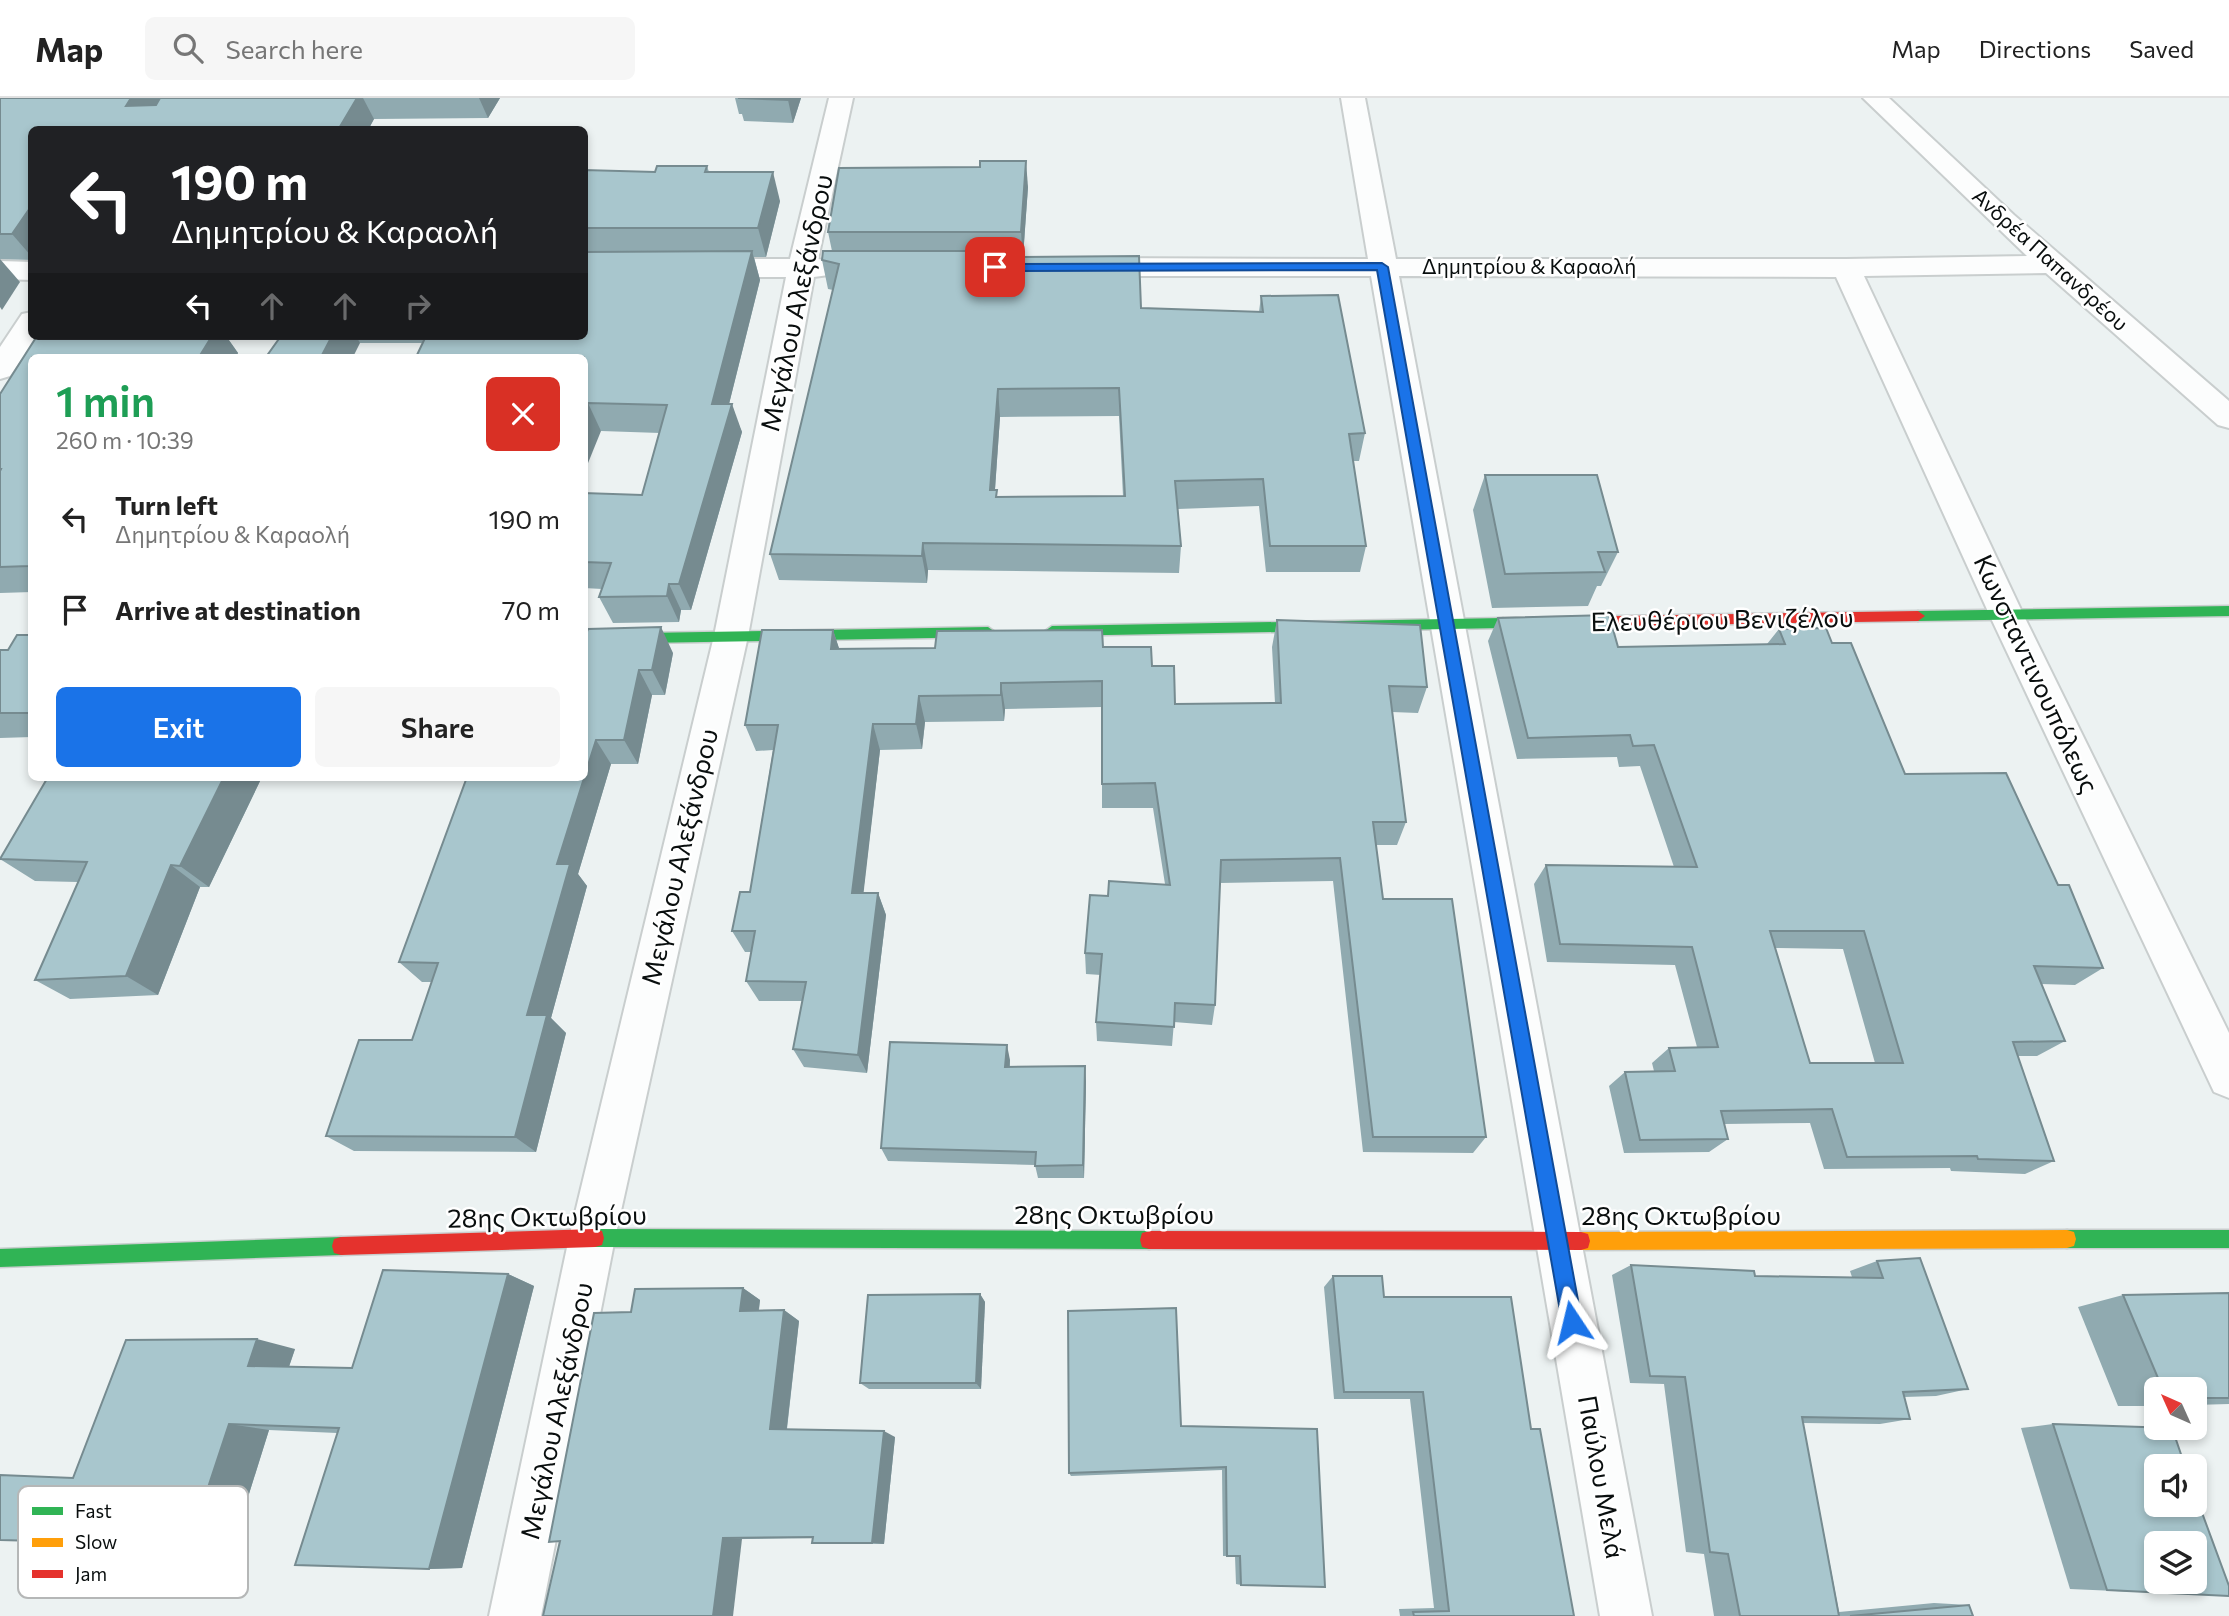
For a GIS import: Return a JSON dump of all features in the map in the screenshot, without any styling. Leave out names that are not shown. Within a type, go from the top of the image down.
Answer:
[{"type":"street","name":"Μεγάλου Αλεξάνδρου","points":[[515,1616],[593,1238],[731,636],[802,268],[841,98]]},
{"type":"street","name":"Παύλου Μελά","points":[[1353,98],[1626,1616]]},
{"type":"street","name":"Ανδρέα Παπανδρέου","points":[[1875,98],[1901,127],[2229,418]]},
{"type":"street","name":"Δημητρίου & Καραολή","points":[[1064,267],[1846,268],[2053,264]]},
{"type":"street","points":[[680,268],[857,268]]},
{"type":"street","name":"Κωνσταντινουπόλεως","points":[[1846,268],[2007,616],[2229,1078]]},
{"type":"street","points":[[0,270],[28,271]]},
{"type":"street","points":[[0,369],[28,327]]},
{"type":"street","name":"Ελευθέριου Βενιζέλου","points":[[1033,631],[2229,611]]},
{"type":"street","points":[[588,639],[1006,632]]},
{"type":"street","name":"28ης Οκτωβρίου","points":[[0,1258],[593,1238],[1557,1241],[2229,1239]]},
{"type":"building","points":[[0,98],[131,98],[126,106],[156,105],[160,98],[357,98],[340,126],[28,126],[28,211],[12,234],[0,234]]},
{"type":"building","points":[[738,98],[789,98],[788,100]]},
{"type":"building","points":[[980,161],[1026,161],[1021,232],[828,232],[839,168],[980,167]]},
{"type":"building","points":[[657,166],[707,166],[705,172],[773,172],[758,228],[588,228],[588,170],[655,172]]},
{"type":"building","points":[[752,251],[712,404],[732,404],[679,584],[669,584],[667,596],[599,597],[611,563],[588,562],[588,493],[642,495],[667,405],[588,403],[588,354],[417,354],[424,340],[588,340],[588,252]]},
{"type":"building","points":[[823,251],[1019,251],[1021,257],[1139,256],[1141,308],[1263,312],[1261,296],[1338,295],[1365,433],[1349,434],[1366,546],[1270,546],[1263,479],[1175,481],[1181,546],[923,543],[922,556],[770,554],[839,264],[822,260]],"holes":[[[1119,388],[1125,496],[996,497],[997,490],[990,490],[998,389]]]},
{"type":"building","points":[[34,340],[210,340],[201,354],[28,354],[28,566],[0,567],[0,394]]},
{"type":"building","points":[[278,340],[330,340],[323,354],[268,354]]},
{"type":"building","points":[[1485,475],[1597,475],[1618,552],[1598,552],[1605,572],[1505,574]]},
{"type":"building","points":[[1609,615],[1618,647],[1785,644],[1779,629],[1826,628],[1832,643],[1851,643],[1905,774],[2006,773],[2058,885],[2069,885],[2103,968],[2034,966],[2065,1041],[2013,1042],[2054,1161],[1978,1159],[1977,1156],[1847,1157],[1832,1109],[1721,1111],[1728,1139],[1640,1140],[1625,1072],[1675,1071],[1669,1048],[1718,1047],[1692,947],[1560,944],[1546,865],[1697,867],[1654,745],[1633,746],[1630,735],[1528,738],[1498,618]],"holes":[[[1770,931],[1864,931],[1903,1063],[1810,1063]]]},
{"type":"building","points":[[1277,620],[1420,625],[1427,687],[1389,686],[1406,822],[1373,822],[1383,899],[1452,899],[1486,1137],[1373,1137],[1340,858],[1221,860],[1215,1005],[1175,1003],[1174,1027],[1096,1022],[1102,954],[1085,953],[1090,895],[1108,896],[1109,881],[1170,885],[1155,783],[1102,784],[1102,681],[1001,683],[1001,695],[919,696],[916,724],[873,724],[852,893],[878,893],[858,1055],[793,1049],[806,982],[746,981],[755,931],[732,931],[740,892],[750,892],[778,725],[745,725],[762,630],[833,630],[831,649],[935,648],[937,631],[1102,630],[1103,647],[1151,647],[1152,666],[1174,666],[1175,704],[1281,703]]},
{"type":"building","points":[[661,627],[652,670],[639,670],[624,740],[596,740],[588,765],[588,629]]},
{"type":"building","points":[[17,635],[28,635],[28,713],[0,713],[0,650],[8,650]]},
{"type":"building","points":[[46,781],[222,781],[180,866],[171,865],[126,976],[35,980],[87,862],[0,859]]},
{"type":"building","points":[[466,781],[583,781],[557,864],[570,864],[527,1015],[547,1015],[515,1137],[326,1136],[359,1040],[412,1040],[438,963],[399,962]]},
{"type":"building","points":[[890,1042],[1007,1045],[1005,1067],[1085,1066],[1083,1165],[1035,1166],[1036,1152],[881,1148]]},
{"type":"building","points":[[1920,1258],[1968,1389],[1903,1392],[1910,1419],[1802,1417],[1839,1616],[1740,1616],[1728,1554],[1710,1552],[1685,1377],[1650,1376],[1631,1265],[1754,1271],[1755,1276],[1883,1278],[1877,1261]]},
{"type":"building","points":[[383,1270],[508,1274],[429,1569],[295,1565],[339,1428],[229,1424],[209,1486],[18,1486],[18,1540],[0,1540],[0,1475],[73,1478],[126,1340],[257,1339],[248,1366],[352,1368]]},
{"type":"building","points":[[1333,1276],[1382,1276],[1384,1297],[1511,1297],[1531,1429],[1540,1429],[1574,1616],[1414,1616],[1413,1612],[1449,1611],[1423,1392],[1344,1392]]},
{"type":"building","points":[[743,1288],[740,1311],[784,1310],[770,1429],[884,1431],[872,1543],[812,1543],[813,1537],[723,1538],[713,1616],[543,1616],[560,1541],[549,1542],[594,1313],[631,1312],[635,1289]]},
{"type":"building","points":[[2229,1293],[2229,1398],[2207,1398],[2207,1377],[2158,1377],[2123,1295]]},
{"type":"building","points":[[980,1294],[976,1383],[860,1383],[868,1295]]},
{"type":"building","points":[[1176,1308],[1181,1426],[1317,1429],[1325,1587],[1241,1585],[1240,1556],[1227,1556],[1226,1467],[1069,1473],[1068,1311]]},
{"type":"building","points":[[2053,1424],[2144,1427],[2144,1440],[2176,1440],[2181,1454],[2144,1454],[2144,1517],[2204,1517],[2229,1586],[2229,1596],[2188,1594],[2207,1594],[2207,1531],[2144,1531],[2144,1592],[2107,1590]]},
{"type":"building","points":[[1969,1605],[1973,1616],[1850,1616]]},
{"type":"traffic: fast","points":[[1918,616],[2229,611]]},
{"type":"traffic: fast","points":[[1052,631],[1503,623]]},
{"type":"traffic: fast","points":[[588,639],[988,632]]},
{"type":"traffic: fast","points":[[595,1238],[1149,1240]]},
{"type":"traffic: fast","points":[[2067,1239],[2229,1239]]},
{"type":"traffic: fast","points":[[0,1258],[341,1246]]},
{"type":"traffic: slow","points":[[1581,1241],[2067,1239]]},
{"type":"traffic: jam","points":[[1503,623],[1918,616]]},
{"type":"traffic: jam","points":[[341,1246],[595,1238]]},
{"type":"traffic: jam","points":[[1149,1240],[1581,1241]]},
{"type":"route","points":[[995,267],[1382,267],[1572,1322]]}]
